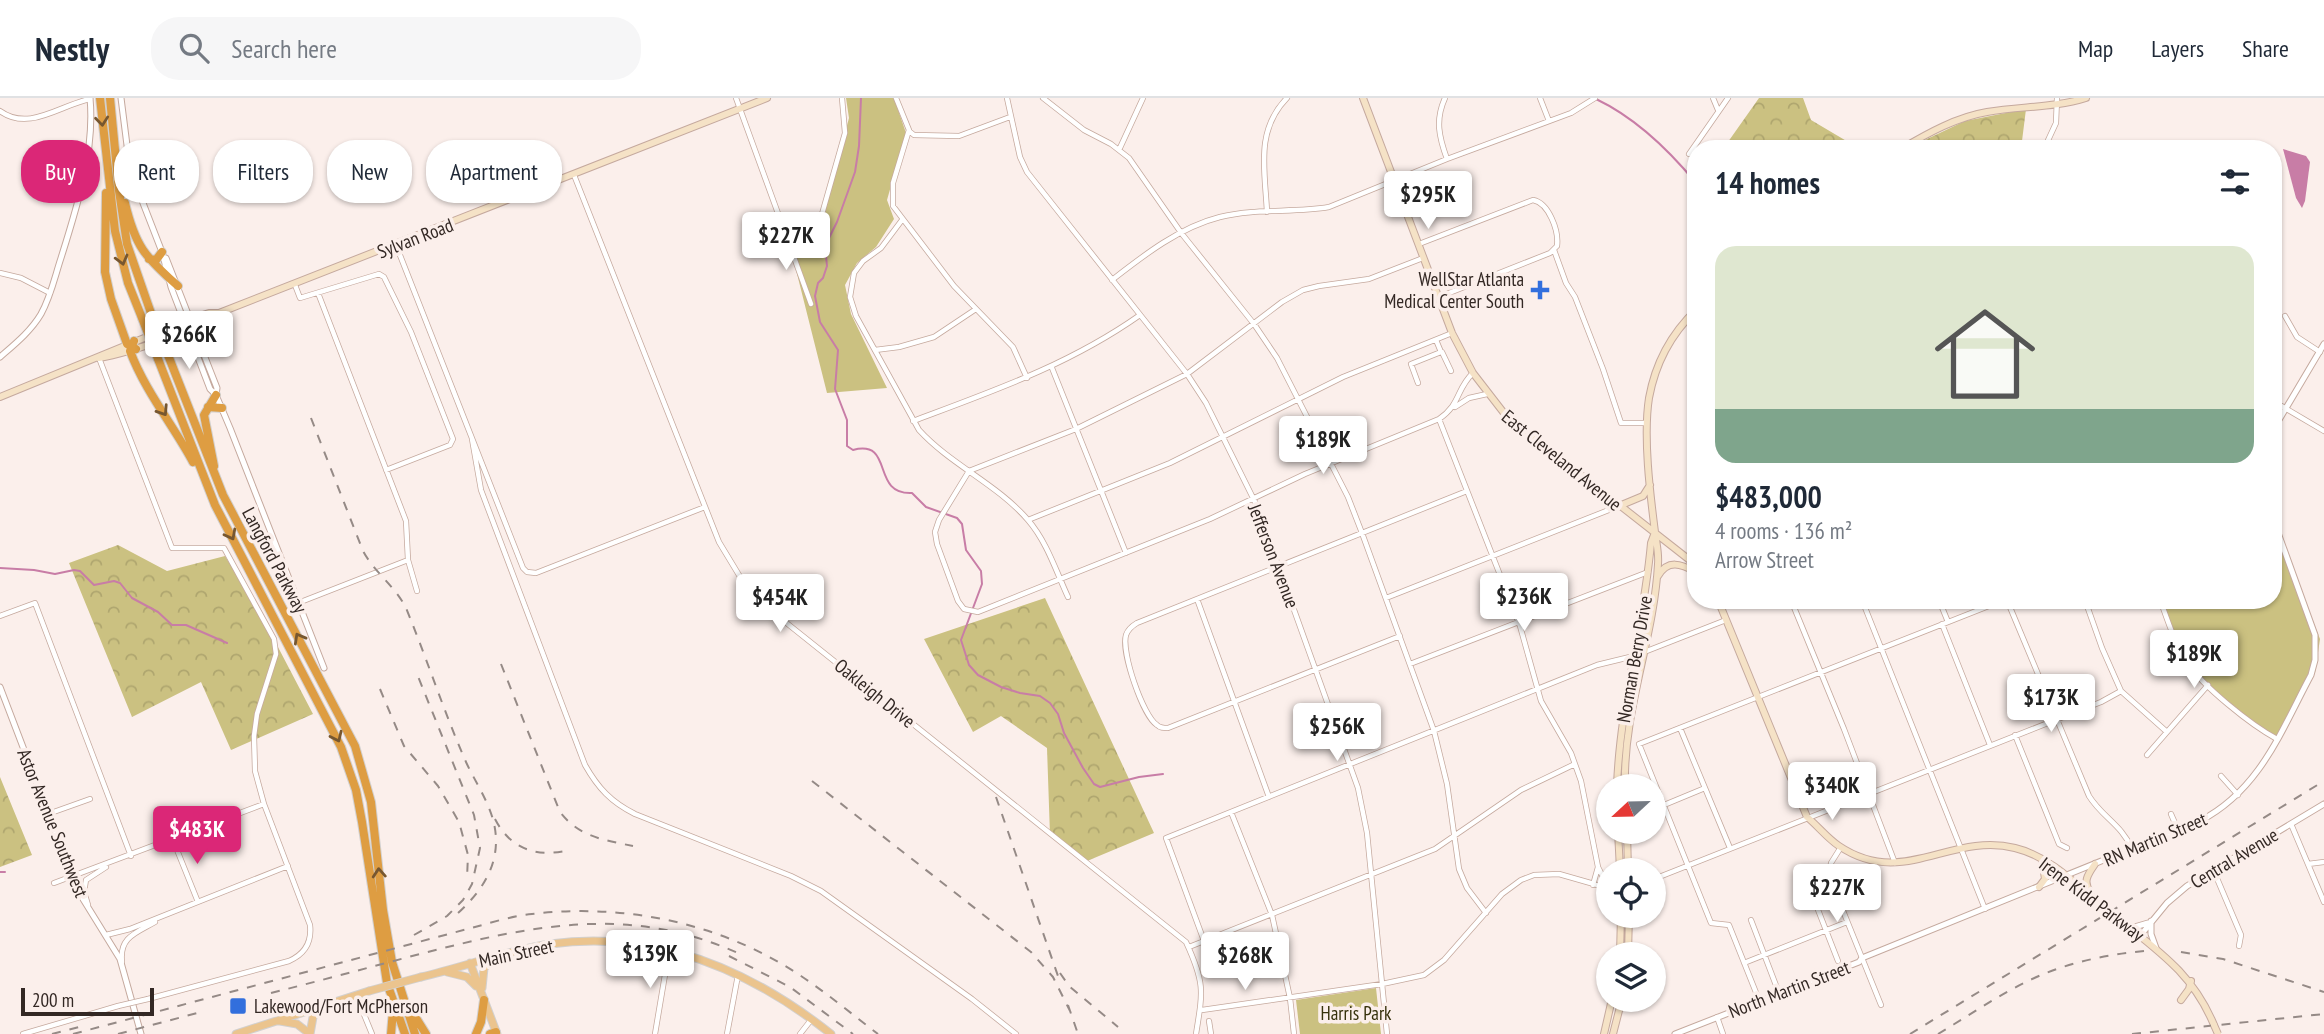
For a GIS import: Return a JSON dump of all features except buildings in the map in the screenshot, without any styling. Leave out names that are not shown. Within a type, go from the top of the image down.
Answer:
[{"type":"highway","name":"Langford Parkway","points":[[100,98],[120,257],[215,505],[341,747],[356,790],[377,932],[391,997],[405,1034]]},
{"type":"highway","name":"Langford Parkway","points":[[110,98],[115,140]]},
{"type":"highway","points":[[105,145],[105,272],[111,299],[132,346],[142,378],[177,433],[215,505]]},
{"type":"highway","name":"Langford Parkway","points":[[122,203],[127,244],[152,316],[223,495],[355,746],[371,802],[383,910],[392,962],[415,1034]]},
{"type":"highway","points":[[125,203],[131,230],[149,259],[178,286]]},
{"type":"highway","points":[[149,259],[156,260],[162,252]]},
{"type":"highway","points":[[216,396],[204,415],[223,495]]},
{"type":"highway","points":[[208,407],[222,408]]},
{"type":"highway","points":[[400,988],[426,1034]]},
{"type":"highway","points":[[476,1034],[481,1022],[483,996]]},
{"type":"highway","points":[[391,997],[391,1034]]},
{"type":"main road","name":"Sylvan Road","points":[[0,397],[189,325],[209,313],[219,313],[295,285],[767,98]]},
{"type":"main road","name":"East Cleveland Avenue","points":[[1363,98],[1452,333],[1487,394],[1513,423],[1687,558]]},
{"type":"main road","points":[[1918,140],[1973,115],[2086,98]]},
{"type":"main road","name":"Norman Berry Drive","points":[[1626,774],[1629,728],[1656,581],[1658,546],[1650,483],[1647,423],[1655,376],[1664,353],[1687,320]]},
{"type":"main road","points":[[1619,506],[1643,496],[1650,483]]},
{"type":"main road","name":"Norman Berry Drive","points":[[1618,774],[1621,727],[1649,572],[1651,542],[1655,534]]},
{"type":"main road","points":[[1656,581],[1662,569],[1674,564],[1687,569]]},
{"type":"main road","points":[[1722,609],[1807,817],[1841,847]]},
{"type":"main road","name":"Irene Kidd Parkway","points":[[1841,847],[1877,862],[1920,860],[1977,845],[2016,848],[2042,859],[2156,948],[2191,981],[2218,1034]]},
{"type":"main road","points":[[2039,887],[2045,879],[2042,859]]},
{"type":"main road","points":[[2095,864],[2086,882],[2087,889],[2098,902]]},
{"type":"main road","name":"Main Street","points":[[236,1034],[323,1004],[500,955],[551,944],[596,942],[628,943],[670,950],[738,974],[778,995],[831,1034]]},
{"type":"main road","points":[[483,996],[484,968],[500,955]]},
{"type":"main road","points":[[470,963],[494,1033]]},
{"type":"main road","points":[[443,972],[467,977],[483,996]]},
{"type":"main road","points":[[2181,1000],[2191,981]]},
{"type":"main road","points":[[310,1034],[313,1017],[323,1004]]},
{"type":"main road","points":[[301,1012],[310,1034]]},
{"type":"main road","points":[[1604,1034],[1609,1012]]},
{"type":"main road","points":[[1613,1034],[1619,1012]]},
{"type":"main road","points":[[273,1021],[297,1024],[310,1034]]},
{"type":"street","points":[[0,111],[10,118],[26,120],[90,98],[91,127],[71,227],[50,293],[34,324],[0,357]]},
{"type":"street","points":[[121,98],[129,161],[169,278],[217,388],[216,396],[324,668]]},
{"type":"street","points":[[736,98],[811,304]]},
{"type":"street","points":[[785,232],[807,235],[816,229],[820,221],[845,133],[842,98]]},
{"type":"street","points":[[896,98],[909,130],[914,135],[959,136],[1010,117]]},
{"type":"street","name":"Jefferson Avenue","points":[[1007,98],[1020,157],[1027,172],[1187,374],[1206,403],[1254,499],[1351,764],[1364,813],[1387,1034]]},
{"type":"street","points":[[1043,98],[1084,130],[1119,150],[1138,169],[1182,234],[1254,324],[1277,358],[1331,464],[1362,533],[1434,731],[1447,784],[1455,853],[1462,878],[1486,913]]},
{"type":"street","points":[[1119,150],[1143,98]]},
{"type":"street","points":[[1267,212],[1267,129],[1272,116],[1287,98]]},
{"type":"street","points":[[1445,98],[1438,132],[1447,159]]},
{"type":"street","points":[[1540,98],[1549,121]]},
{"type":"street","points":[[1112,280],[1152,250],[1220,217],[1329,207],[1571,113],[1595,98]]},
{"type":"street","points":[[1713,98],[1718,110]]},
{"type":"street","points":[[1698,140],[1728,98]]},
{"type":"street","points":[[2048,140],[2056,123],[2058,102]]},
{"type":"street","points":[[909,130],[891,191],[894,206],[954,286],[1013,347],[1027,378]]},
{"type":"street","name":"Oakleigh Drive","points":[[574,176],[705,508],[730,563],[745,585],[764,605],[1189,947]]},
{"type":"street","points":[[1419,244],[1533,200],[1540,201],[1545,206],[1557,236],[1555,250],[1566,283],[1575,297],[1621,423],[1647,423]]},
{"type":"street","points":[[902,220],[881,248],[858,266],[851,281],[850,297],[856,316],[913,421],[931,443],[970,471],[1028,520],[1044,543],[1068,597]]},
{"type":"street","points":[[396,245],[527,572],[536,573],[705,508]]},
{"type":"street","points":[[1439,297],[1555,250]]},
{"type":"street","points":[[162,252],[178,286],[189,325]]},
{"type":"street","points":[[1424,258],[1369,279],[1303,290],[1282,302],[1187,374],[1076,429],[970,471],[939,520],[935,532],[961,606],[978,612],[1126,553],[1439,419],[1468,398],[1487,394]]},
{"type":"street","points":[[0,273],[18,277],[50,293]]},
{"type":"street","points":[[295,285],[300,298],[383,275],[431,380],[453,443],[386,470]]},
{"type":"street","points":[[318,293],[406,520],[408,560],[416,591]]},
{"type":"street","points":[[875,350],[899,347],[934,337],[976,309]]},
{"type":"street","points":[[913,421],[1052,368],[1097,344],[1140,315]]},
{"type":"street","points":[[2286,316],[2297,337],[2320,352]]},
{"type":"street","points":[[1028,520],[1170,463],[1298,398],[1452,333]]},
{"type":"street","points":[[1436,340],[1451,371]]},
{"type":"street","points":[[2282,415],[2324,344]]},
{"type":"street","points":[[1418,383],[1411,364],[1441,352]]},
{"type":"street","points":[[23,1034],[289,961],[303,952],[310,939],[310,925],[264,804],[255,771],[254,736],[257,714],[276,654],[276,646],[224,548],[172,548],[99,358]]},
{"type":"street","points":[[1052,368],[1126,553]]},
{"type":"street","points":[[1454,407],[1462,386],[1473,373]]},
{"type":"street","points":[[2282,406],[2324,431]]},
{"type":"street","points":[[1439,419],[1519,621],[1537,689],[1575,764],[1584,790],[1596,858]]},
{"type":"street","points":[[472,439],[481,490],[505,558],[585,765],[601,790],[620,807],[635,814],[791,876],[821,891],[972,999],[1016,1034]]},
{"type":"street","points":[[1400,636],[1172,727],[1163,728],[1152,720],[1135,684],[1125,644],[1129,629],[1137,623],[1467,491]]},
{"type":"street","points":[[1386,598],[1619,506]]},
{"type":"street","name":"RN Martin Street","points":[[1863,958],[2178,830],[2213,814],[2238,795],[2258,772],[2311,675],[2316,646],[2311,622],[2282,543]]},
{"type":"street","points":[[298,603],[408,560]]},
{"type":"street","points":[[1410,664],[1649,572]]},
{"type":"street","points":[[1197,598],[1269,797]]},
{"type":"street","points":[[0,616],[35,603],[131,856]]},
{"type":"street","points":[[1795,609],[1895,863]]},
{"type":"street","points":[[1866,609],[1985,909]]},
{"type":"street","points":[[1941,609],[1990,745]]},
{"type":"street","points":[[1651,774],[1639,744],[1982,609]]},
{"type":"street","points":[[2010,609],[2092,800],[2121,829],[2132,849]]},
{"type":"street","points":[[2088,609],[2121,691],[2167,732]]},
{"type":"street","points":[[2164,609],[2181,653],[2192,670],[2255,726],[2277,739]]},
{"type":"street","points":[[1204,941],[1166,838],[1597,665],[1634,656],[1726,620]]},
{"type":"street","points":[[2147,755],[2208,685]]},
{"type":"street","name":"Astor Avenue Southwest","points":[[0,687],[72,877],[122,966],[141,1034]]},
{"type":"street","points":[[1666,873],[2058,719],[2121,691]]},
{"type":"street","points":[[1680,728],[1730,848]]},
{"type":"street","points":[[2015,735],[2059,844],[2067,848]]},
{"type":"street","points":[[1196,1034],[1202,1010],[1202,985],[1189,947],[1435,849],[1521,790],[1575,764]]},
{"type":"street","points":[[2221,776],[2238,795]]},
{"type":"street","points":[[1666,804],[1705,788]]},
{"type":"street","points":[[48,814],[90,799]]},
{"type":"street","points":[[54,883],[264,804]]},
{"type":"street","name":"Central Avenue","points":[[2140,936],[2175,895],[2213,869],[2324,804]]},
{"type":"street","points":[[1666,810],[1711,923],[1729,925],[1759,1000]]},
{"type":"street","points":[[1231,812],[1272,915],[1290,998],[1294,1034]]},
{"type":"street","points":[[2171,814],[2178,830]]},
{"type":"street","points":[[2291,824],[2324,902]]},
{"type":"street","points":[[173,840],[198,902]]},
{"type":"street","points":[[1841,847],[1831,863],[1829,876],[1881,1005]]},
{"type":"street","points":[[93,916],[84,892],[86,880],[120,860]]},
{"type":"street","points":[[2308,863],[2324,862]]},
{"type":"street","points":[[106,935],[121,933],[169,915],[288,866]]},
{"type":"street","points":[[2213,869],[2241,935],[2239,946]]},
{"type":"street","points":[[1592,885],[1596,873]]},
{"type":"street","points":[[1202,1010],[1413,979],[1433,970],[1511,886],[1534,875],[1559,874],[1596,886]]},
{"type":"street","points":[[1813,897],[1838,961]]},
{"type":"street","points":[[122,966],[121,948],[125,941],[169,915]]},
{"type":"street","points":[[1751,920],[1777,988]]},
{"type":"street","points":[[2151,921],[2151,933],[2156,948]]},
{"type":"street","name":"Central Avenue","points":[[2128,926],[2151,921]]},
{"type":"street","points":[[1744,963],[1848,922]]},
{"type":"street","points":[[655,1034],[670,950]]},
{"type":"street","name":"North Martin Street","points":[[1675,1034],[1859,962],[1863,958]]},
{"type":"street","points":[[727,1034],[738,974]]},
{"type":"street","points":[[355,995],[372,1034]]},
{"type":"street","points":[[1717,1017],[1723,1034]]},
{"type":"street","points":[[800,1034],[812,1019]]},
{"type":"street","points":[[1209,1021],[1211,1034]]},
{"type":"green space","points":[[846,98],[894,98],[906,133],[887,200],[894,219],[876,247],[857,263],[845,285],[851,314],[887,388],[827,393],[790,246],[819,230],[849,118]]},
{"type":"green space","points":[[1759,98],[1803,98],[1811,120],[1845,140],[1729,140]]},
{"type":"green space","points":[[2026,109],[2022,140],[1925,140],[1965,121]]},
{"type":"green space","points":[[2282,542],[2320,639],[2315,673],[2277,742],[2213,692],[2180,658],[2163,609],[2282,609]]},
{"type":"green space","points":[[118,545],[167,571],[225,556],[257,607],[313,714],[231,750],[201,682],[132,717],[69,563]]},
{"type":"green space","points":[[1045,598],[1154,833],[1087,861],[1050,835],[1047,748],[1001,716],[973,732],[924,639]]},
{"type":"green space","points":[[0,777],[32,855],[0,867]]},
{"type":"green space","name":"Harris Park","points":[[1376,988],[1381,1034],[1300,1034],[1296,1000]]},
{"type":"shaded area","points":[[2283,149],[2306,156],[2310,162],[2302,208],[2296,198]]},
{"type":"waterway","points":[[861,98],[855,172],[837,222],[825,246],[827,266],[815,296],[820,322],[838,350],[835,389],[847,420],[847,446],[853,450],[866,449],[874,452],[891,486],[899,491],[912,493],[926,507],[957,518],[962,524],[966,550],[981,571],[982,584],[961,640],[969,665],[978,675],[1001,687],[1040,696],[1050,703],[1094,784],[1100,787],[1163,774]]},
{"type":"waterway","points":[[1596,99],[1625,115],[1650,135],[1687,173]]},
{"type":"waterway","points":[[0,568],[55,574],[74,570],[80,571],[94,585],[114,581],[120,583],[132,598],[158,612],[172,625],[186,625],[227,643]]},
{"type":"waterway","points":[[0,872],[5,872]]},
{"type":"railway","points":[[311,418],[363,551],[406,608],[458,743],[493,820],[496,841],[493,862],[479,890],[457,914]]},
{"type":"railway","points":[[501,664],[560,812],[584,832],[633,846]]},
{"type":"railway","points":[[414,935],[447,916],[463,900],[472,884],[480,848],[474,815],[417,674]]},
{"type":"railway","points":[[380,689],[404,746],[438,786],[459,822],[468,855],[467,878]]},
{"type":"railway","points":[[812,781],[1031,952],[1053,977],[1071,1013]]},
{"type":"railway","points":[[1910,1034],[2324,781]]},
{"type":"railway","points":[[996,797],[1058,976]]},
{"type":"railway","points":[[495,819],[508,837],[524,848],[543,853],[565,851]]},
{"type":"railway","points":[[73,1034],[503,919],[567,911],[637,915],[672,921],[739,942],[801,976],[878,1034]]},
{"type":"railway","points":[[271,993],[416,955],[539,928],[618,924],[658,929],[699,938],[740,954]]},
{"type":"railway","points":[[1938,1034],[2005,993],[2056,969],[2144,951]]},
{"type":"railway","points":[[2181,952],[2223,959],[2324,992]]},
{"type":"railway","points":[[729,956],[790,987],[853,1034]]},
{"type":"railway","points":[[1060,973],[1069,986],[1118,1027]]},
{"type":"railway","points":[[1068,1005],[1078,1034]]},
{"type":"railway","points":[[118,1034],[201,1012]]},
{"type":"railway","points":[[2132,1034],[2324,1014]]},
{"type":"railway","points":[[52,1034],[83,1026]]},
{"type":"place","name":"WellStar Atlanta Medical Center South","points":[[1540,290]]},
{"type":"place","name":"Lakewood/Fort McPherson","points":[[238,1006]]}]
